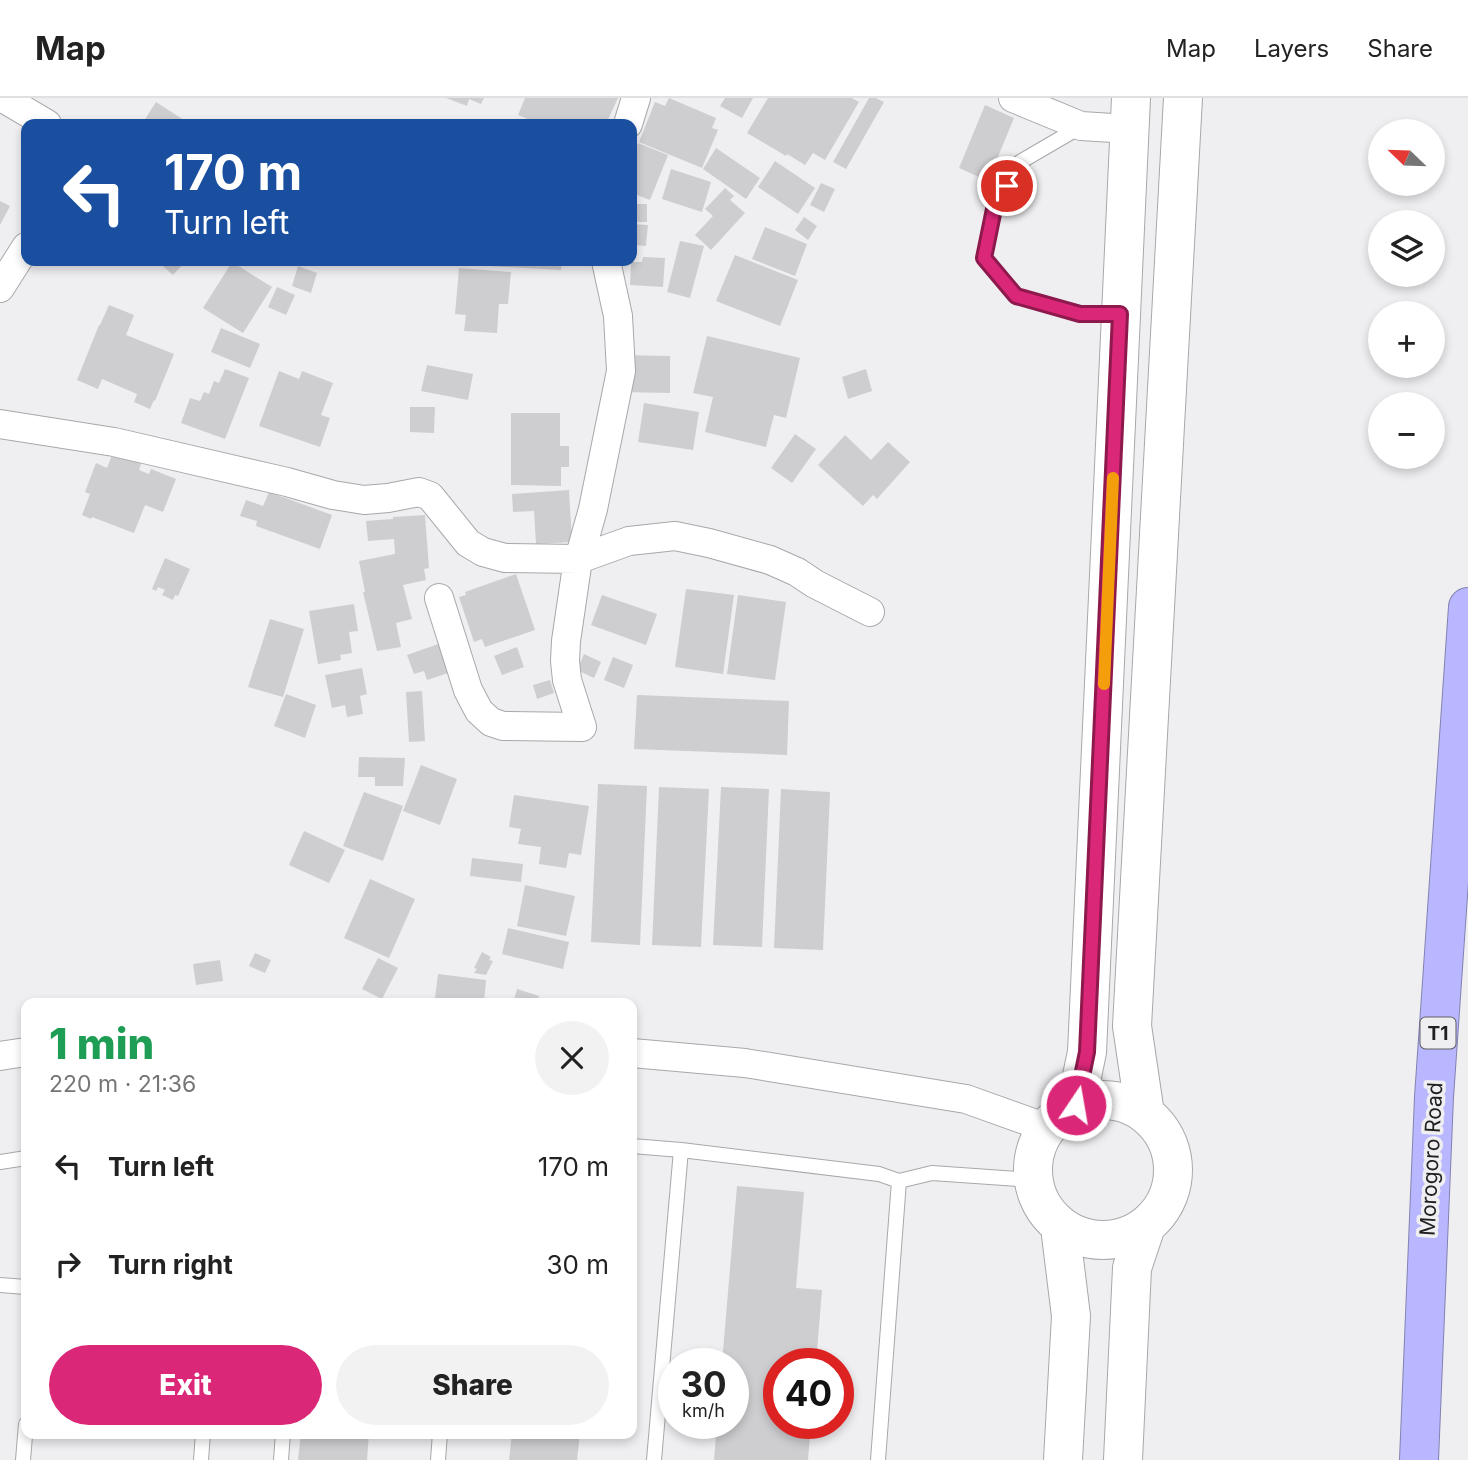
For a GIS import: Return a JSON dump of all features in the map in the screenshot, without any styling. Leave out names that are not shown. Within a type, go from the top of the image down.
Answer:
[{"type":"highway","name":"Morogoro Road","points":[[1419,1460],[1434,1097],[1468,607]]},
{"type":"street","points":[[3,98],[39,119]]},
{"type":"street","points":[[630,119],[636,98]]},
{"type":"street","points":[[637,1053],[745,1063],[1061,1117],[1093,1101],[1112,1100],[1145,1114],[1158,1127],[1168,1143],[1172,1179],[1167,1197],[1146,1226],[1130,1235],[1112,1240],[1094,1240],[1076,1236],[1060,1227],[1047,1214],[1038,1198],[1034,1180],[1038,1144],[1061,1117],[1087,1052],[1130,114],[1081,126],[1013,98]]},
{"type":"street","points":[[1145,1114],[1132,1026],[1183,98]]},
{"type":"street","points":[[0,288],[21,255]]},
{"type":"street","points":[[439,598],[468,690],[479,711],[491,722],[503,726],[582,727],[567,680],[565,661],[579,559],[603,464],[621,371],[618,316],[607,266]]},
{"type":"street","points":[[0,424],[114,442],[333,495],[364,500],[419,492],[430,496],[468,543],[483,552],[505,558],[579,559],[629,541],[675,536],[709,543],[771,560],[870,612]]},
{"type":"street","points":[[0,1056],[21,1053]]},
{"type":"street","points":[[1123,1460],[1132,1268],[1146,1226]]},
{"type":"street","points":[[1060,1227],[1071,1316],[1063,1460]]},
{"type":"lane","points":[[1081,126],[1020,162],[994,209],[984,258],[1016,296],[1080,314],[1120,314]]},
{"type":"lane","points":[[637,1146],[879,1174],[899,1181],[932,1173],[1034,1180]]},
{"type":"lane","points":[[654,1460],[681,1150]]},
{"type":"lane","points":[[0,1162],[21,1159]]},
{"type":"lane","points":[[878,1460],[899,1181]]},
{"type":"lane","points":[[0,1285],[21,1287]]},
{"type":"lane","points":[[23,1460],[25,1439]]},
{"type":"lane","points":[[201,1460],[203,1439]]},
{"type":"lane","points":[[281,1460],[283,1439]]},
{"type":"lane","points":[[438,1460],[440,1439]]},
{"type":"building","points":[[446,98],[484,98],[481,104],[469,99],[467,106]]},
{"type":"building","points":[[525,98],[618,98],[608,119],[528,119],[518,115]]},
{"type":"building","points":[[669,98],[716,118],[712,128],[718,130],[702,168],[639,142],[655,102],[665,106]]},
{"type":"building","points":[[725,98],[753,98],[742,118],[720,106]]},
{"type":"building","points":[[768,98],[852,98],[859,102],[825,160],[813,153],[805,165],[747,133]]},
{"type":"building","points":[[869,98],[884,102],[846,169],[833,162]]},
{"type":"building","points":[[156,102],[182,119],[145,119]]},
{"type":"building","points":[[985,105],[1014,118],[988,181],[959,168]]},
{"type":"building","points":[[638,143],[668,155],[650,200],[637,195]]},
{"type":"building","points":[[716,148],[760,178],[746,199],[703,169]]},
{"type":"building","points":[[775,161],[815,188],[798,214],[758,187]]},
{"type":"building","points":[[671,169],[711,182],[702,212],[662,199]]},
{"type":"building","points":[[821,183],[835,189],[824,212],[810,205]]},
{"type":"building","points":[[725,188],[734,196],[730,200],[745,213],[711,250],[695,235],[713,216],[705,209]]},
{"type":"building","points":[[0,201],[10,206],[0,225]]},
{"type":"building","points":[[637,204],[647,204],[647,222],[637,222]]},
{"type":"building","points":[[804,217],[817,226],[808,240],[795,230]]},
{"type":"building","points":[[637,224],[648,225],[646,246],[637,245]]},
{"type":"building","points":[[765,227],[807,244],[795,276],[752,259]]},
{"type":"building","points":[[680,241],[704,246],[690,298],[667,292]]},
{"type":"building","points":[[735,255],[798,280],[780,326],[716,301]]},
{"type":"building","points":[[643,257],[665,258],[663,287],[630,285],[631,266],[642,262]]},
{"type":"building","points":[[163,266],[181,266],[173,275]]},
{"type":"building","points":[[229,266],[238,266],[272,287],[243,333],[203,308]]},
{"type":"building","points":[[298,266],[317,273],[311,293],[292,286]]},
{"type":"building","points":[[490,266],[561,266],[561,270]]},
{"type":"building","points":[[459,268],[511,272],[508,304],[499,304],[497,333],[464,331],[466,315],[455,314]]},
{"type":"building","points":[[277,287],[295,295],[286,315],[268,307]]},
{"type":"building","points":[[109,305],[134,315],[126,335],[174,354],[150,409],[134,402],[137,394],[102,379],[98,389],[77,380]]},
{"type":"building","points":[[221,328],[260,344],[250,368],[211,352]]},
{"type":"building","points":[[707,336],[800,358],[786,418],[774,415],[766,447],[705,432],[713,397],[693,393]]},
{"type":"building","points":[[622,355],[670,356],[670,393],[621,392]]},
{"type":"building","points":[[427,365],[473,374],[468,400],[421,391]]},
{"type":"building","points":[[225,369],[249,378],[225,439],[181,423],[190,398],[200,401],[204,392],[209,394],[214,381],[219,383]]},
{"type":"building","points":[[866,369],[872,391],[848,399],[842,377]]},
{"type":"building","points":[[279,371],[299,379],[302,371],[333,383],[321,415],[330,418],[320,447],[259,426]]},
{"type":"building","points":[[644,403],[699,412],[693,450],[638,442]]},
{"type":"building","points":[[410,407],[435,407],[434,433],[410,432]]},
{"type":"building","points":[[511,413],[560,413],[560,446],[569,446],[569,467],[561,467],[561,486],[511,485]]},
{"type":"building","points":[[795,434],[816,449],[792,483],[771,468]]},
{"type":"building","points":[[845,435],[871,460],[888,442],[910,462],[877,499],[873,495],[863,506],[818,465]]},
{"type":"building","points":[[114,450],[142,461],[139,470],[149,474],[151,469],[176,479],[163,512],[145,505],[134,533],[82,515],[90,494],[85,492],[96,463],[107,468]]},
{"type":"building","points":[[569,490],[572,542],[536,544],[534,511],[513,512],[512,494]]},
{"type":"building","points":[[269,492],[332,515],[320,549],[256,526],[257,521],[240,516],[246,500],[263,506]]},
{"type":"building","points":[[425,515],[429,568],[424,569],[426,580],[403,585],[412,619],[396,623],[401,647],[377,651],[363,592],[359,561],[395,554],[394,539],[368,541],[366,521]]},
{"type":"building","points":[[165,558],[190,569],[178,596],[175,595],[173,600],[162,595],[165,590],[158,587],[156,591],[152,589]]},
{"type":"building","points":[[516,574],[535,630],[485,647],[482,639],[474,642],[459,597],[466,595],[465,592]]},
{"type":"building","points":[[686,589],[734,595],[723,674],[675,667]]},
{"type":"building","points":[[602,595],[657,614],[646,645],[591,625]]},
{"type":"building","points":[[738,595],[786,602],[775,680],[727,674]]},
{"type":"building","points":[[354,604],[358,631],[349,632],[352,653],[340,655],[341,660],[318,664],[309,611]]},
{"type":"building","points":[[270,619],[304,629],[283,697],[248,687]]},
{"type":"building","points":[[441,643],[451,672],[427,680],[424,671],[414,674],[407,655]]},
{"type":"building","points":[[517,647],[524,667],[502,675],[494,656]]},
{"type":"building","points":[[584,654],[601,662],[594,678],[577,670]]},
{"type":"building","points":[[613,657],[633,665],[624,688],[604,680]]},
{"type":"building","points":[[362,668],[367,694],[360,696],[363,714],[347,717],[345,705],[332,708],[325,675]]},
{"type":"building","points":[[550,680],[554,693],[537,699],[533,685]]},
{"type":"building","points":[[422,691],[425,741],[409,742],[406,692]]},
{"type":"building","points":[[286,694],[316,705],[305,738],[274,726]]},
{"type":"building","points":[[637,695],[789,701],[787,755],[634,749]]},
{"type":"building","points":[[359,757],[405,758],[403,786],[375,786],[375,777],[358,777]]},
{"type":"building","points":[[421,765],[457,779],[440,825],[403,811]]},
{"type":"building","points":[[598,784],[647,786],[640,945],[591,942]]},
{"type":"building","points":[[659,787],[709,789],[701,947],[652,945]]},
{"type":"building","points":[[721,787],[769,789],[762,947],[713,945]]},
{"type":"building","points":[[781,789],[830,792],[823,950],[774,948]]},
{"type":"building","points":[[364,792],[403,806],[383,861],[343,846]]},
{"type":"building","points":[[514,795],[589,806],[581,855],[569,853],[566,868],[539,864],[541,847],[518,844],[521,829],[509,827]]},
{"type":"building","points":[[304,831],[345,850],[329,883],[289,865]]},
{"type":"building","points":[[472,858],[523,864],[521,882],[470,876]]},
{"type":"building","points":[[370,879],[415,899],[389,958],[344,938]]},
{"type":"building","points":[[525,885],[575,896],[566,936],[517,926]]},
{"type":"building","points":[[508,928],[569,942],[563,969],[502,954]]},
{"type":"building","points":[[482,952],[493,961],[486,975],[474,973]]},
{"type":"building","points":[[255,953],[271,960],[265,973],[249,966]]},
{"type":"building","points":[[378,958],[398,968],[383,998],[362,989]]},
{"type":"building","points":[[220,960],[223,981],[196,985],[193,964]]},
{"type":"building","points":[[438,974],[486,980],[484,998],[435,998]]},
{"type":"building","points":[[517,989],[539,996],[538,998],[514,998]]},
{"type":"building","points":[[737,1186],[804,1192],[796,1288],[822,1290],[817,1348],[763,1348],[763,1439],[810,1439],[808,1460],[714,1460],[716,1439],[749,1439],[749,1348],[723,1348]]},
{"type":"building","points":[[300,1439],[369,1439],[367,1460],[298,1460]]},
{"type":"building","points":[[511,1439],[579,1439],[577,1460],[509,1460]]},
{"type":"slow traffic","points":[[1104,684],[1113,478]]},
{"type":"route","points":[[1007,186],[994,209],[984,258],[1016,296],[1080,314],[1120,314],[1087,1052],[1076,1105]]}]
